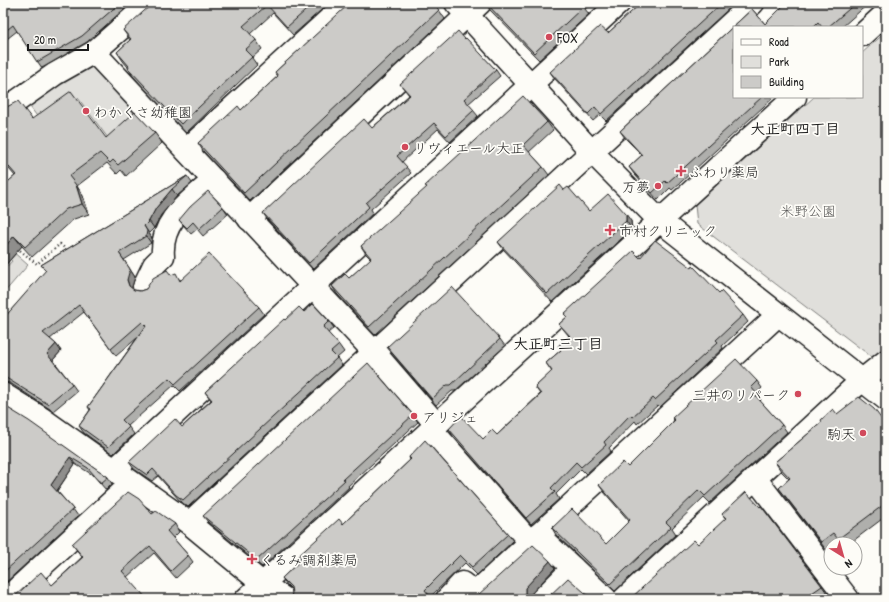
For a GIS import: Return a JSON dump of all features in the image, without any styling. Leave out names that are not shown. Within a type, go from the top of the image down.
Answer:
[{"type":"street","points":[[3,111],[55,74],[94,52],[150,3]]},
{"type":"street","points":[[186,150],[347,3]]},
{"type":"street","points":[[114,470],[312,285],[619,3]]},
{"type":"street","points":[[189,523],[753,3]]},
{"type":"street","points":[[249,219],[468,7],[530,84],[591,151],[660,221],[861,381],[886,399]]},
{"type":"street","points":[[863,34],[886,13]]},
{"type":"street","points":[[94,52],[374,352],[434,426],[534,538],[573,568],[606,599]]},
{"type":"street","points":[[246,599],[794,98]]},
{"type":"street","points":[[144,286],[154,265],[163,256],[162,242],[169,224],[180,211],[214,180]]},
{"type":"street","points":[[447,599],[462,583],[475,593],[778,315]]},
{"type":"street","points":[[624,599],[861,381],[886,361]]},
{"type":"street","points":[[3,394],[41,418],[114,470],[131,484],[189,523],[263,584],[285,599]]},
{"type":"street","points":[[755,478],[848,599]]},
{"type":"street","points":[[6,599],[131,484]]},
{"type":"street","points":[[542,599],[573,568]]},
{"type":"path","points":[[14,245],[37,264],[60,244],[72,254]]},
{"type":"green space","name":"米野公園","points":[[886,32],[886,349],[873,358],[697,224],[695,205],[813,98],[863,98],[863,52]]},
{"type":"green space","points":[[90,63],[141,115],[111,142],[78,98],[42,123],[28,104]]},
{"type":"green space","points":[[3,243],[28,265],[3,294],[3,271],[12,261],[3,253]]},
{"type":"building","points":[[3,3],[120,3],[82,36],[37,62],[13,25],[3,33]]},
{"type":"building","points":[[153,3],[167,3],[169,5],[172,3],[314,3],[287,27],[267,5],[243,26],[256,40],[245,50],[252,57],[181,124],[128,68],[129,66],[117,52],[131,39],[123,30]]},
{"type":"building","points":[[350,3],[433,3],[439,10],[244,193],[198,143],[238,106],[241,110],[278,76],[275,72]]},
{"type":"building","points":[[486,3],[580,3],[583,7],[534,53]]},
{"type":"building","points":[[641,3],[722,3],[601,114],[595,107],[588,114],[550,72],[600,26],[608,33]]},
{"type":"building","points":[[786,3],[856,3],[829,26],[821,26],[818,22],[814,26],[734,26],[752,9],[765,24]]},
{"type":"building","points":[[733,27],[733,98],[761,98],[667,183],[665,181],[652,193],[629,167],[642,155],[620,131]]},
{"type":"building","points":[[458,31],[496,70],[464,99],[474,110],[446,136],[434,123],[397,156],[407,167],[366,203],[369,207],[309,263],[263,213],[364,119],[372,128],[410,95],[400,84]]},
{"type":"building","points":[[71,91],[106,138],[135,112],[155,133],[118,165],[113,160],[110,163],[100,153],[69,176],[76,185],[82,204],[66,209],[25,247],[14,236],[3,249],[3,186],[16,175],[3,160],[3,109],[18,101],[32,119]]},
{"type":"building","points":[[523,96],[547,122],[523,145],[543,167],[369,327],[332,286],[345,274],[349,278],[371,258],[361,246],[427,187],[425,186]]},
{"type":"building","points":[[187,176],[172,189],[156,208],[149,221],[144,226],[147,231],[146,236],[119,253],[130,269],[127,280],[129,286],[134,290],[140,291],[146,289],[153,278],[167,270],[171,275],[176,273],[180,281],[209,254],[259,307],[175,384],[169,378],[122,420],[129,427],[108,447],[79,426],[91,409],[88,407],[146,326],[142,322],[111,349],[79,305],[43,333],[56,344],[47,354],[72,384],[48,404],[3,376],[3,319],[46,270],[41,265]]},
{"type":"building","points":[[560,185],[564,190],[568,187],[589,211],[608,194],[626,214],[626,221],[547,294],[498,242]]},
{"type":"building","points":[[208,191],[223,207],[199,229],[193,222],[187,228],[179,220],[190,207]]},
{"type":"building","points":[[655,240],[692,268],[693,266],[719,293],[721,291],[743,315],[716,340],[718,342],[655,400],[653,398],[632,417],[630,415],[604,442],[606,445],[581,467],[576,462],[551,488],[555,492],[526,518],[449,429],[461,416],[483,439],[492,430],[497,435],[541,394],[535,387],[552,371],[546,363],[561,350],[558,346],[570,336],[559,324],[567,317],[564,314],[633,251],[640,258]]},
{"type":"building","points":[[452,287],[500,339],[451,385],[447,385],[432,399],[387,347]]},
{"type":"building","points":[[313,304],[329,321],[323,327],[339,345],[331,352],[337,358],[183,500],[176,495],[153,469],[147,475],[129,462],[175,419],[182,427],[212,400],[205,392],[284,319],[285,320],[299,307],[304,312]]},
{"type":"building","points":[[736,359],[757,381],[751,387],[756,393],[755,395],[782,425],[705,496],[699,490],[666,522],[671,527],[610,584],[552,528],[572,509],[606,544],[630,520],[599,485],[623,462],[628,467],[675,420],[672,418]]},
{"type":"building","points":[[368,363],[413,415],[343,479],[345,480],[257,560],[203,516]]},
{"type":"building","points":[[859,397],[874,409],[886,425],[886,503],[842,536],[836,536],[833,533],[829,536],[823,536],[823,540],[821,542],[779,488],[790,478],[775,462],[822,422],[821,420],[833,409],[837,414]]},
{"type":"building","points":[[3,405],[29,421],[108,477],[101,483],[88,468],[70,457],[51,485],[73,509],[3,573]]},
{"type":"building","points":[[425,440],[508,534],[472,567],[460,555],[425,590],[432,599],[290,599],[292,593],[291,587],[282,578],[303,558],[295,559],[339,519],[343,524],[411,459],[409,457]]},
{"type":"building","points":[[128,492],[139,499],[152,514],[156,511],[175,524],[167,531],[188,555],[171,571],[150,546],[122,571],[147,599],[12,599],[41,572],[52,585],[83,557],[72,544]]},
{"type":"building","points":[[746,492],[760,507],[761,506],[822,586],[809,595],[811,599],[630,599],[694,540],[698,544],[726,518],[722,514]]},
{"type":"building","points":[[533,545],[550,561],[525,588],[525,595],[527,599],[469,599],[478,595]]},
{"type":"building","points":[[568,578],[592,599],[546,599]]},
{"type":"place","name":"FOX","points":[[549,37]]},
{"type":"place","name":"わかくさ幼稚園","points":[[86,111]]},
{"type":"place","name":"リヴィエール大正","points":[[405,147]]},
{"type":"place","name":"ふわり薬局","points":[[681,171]]},
{"type":"place","name":"万夢","points":[[658,186]]},
{"type":"place","name":"市村クリニック","points":[[610,230]]},
{"type":"place","name":"三井のリパーク","points":[[798,394]]},
{"type":"place","name":"アリジェ","points":[[414,416]]},
{"type":"place","name":"駒天","points":[[863,433]]},
{"type":"place","name":"くるみ調剤薬局","points":[[252,559]]},
{"type":"district","name":"大正町四丁目","points":[[795,128]]},
{"type":"district","name":"大正町三丁目","points":[[558,343]]}]
